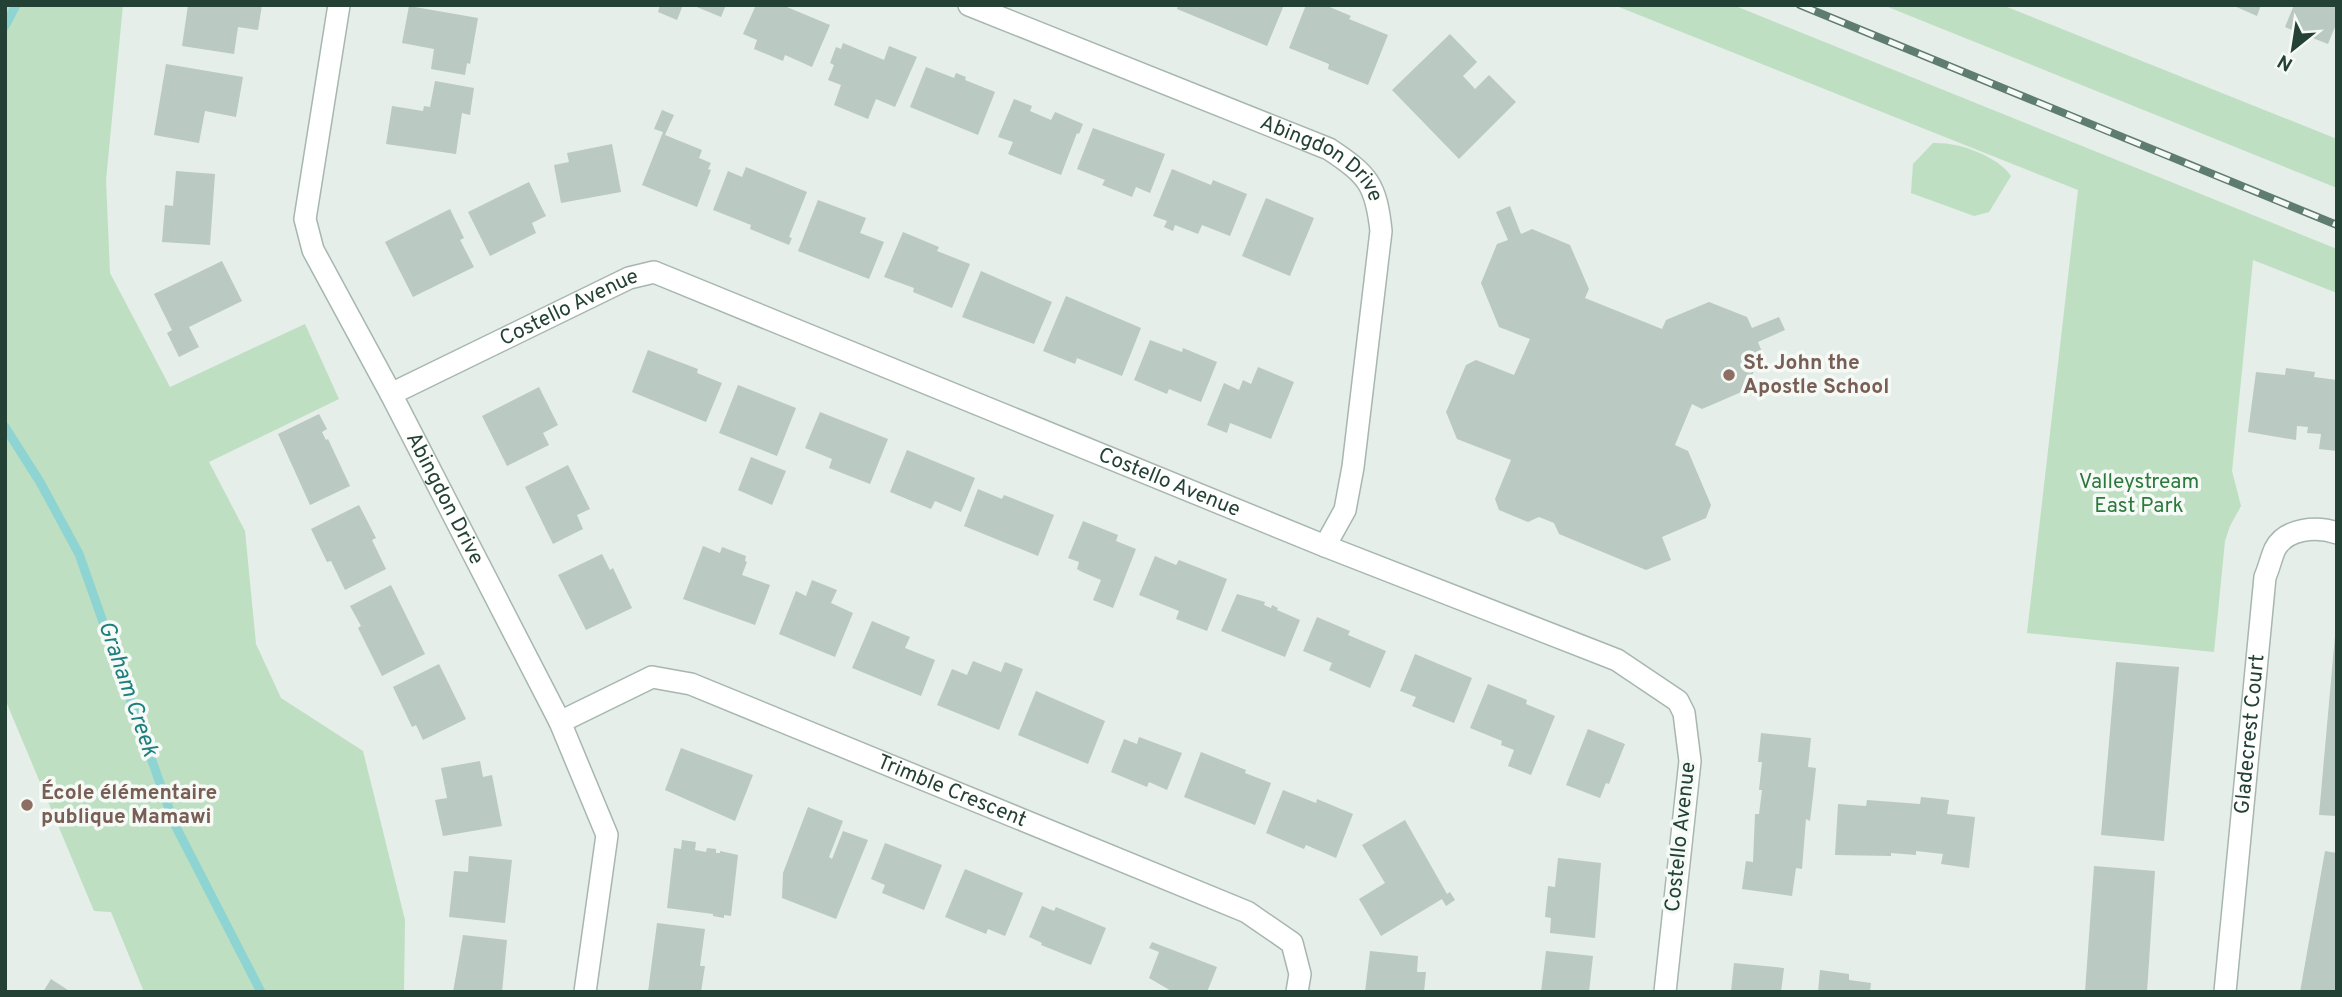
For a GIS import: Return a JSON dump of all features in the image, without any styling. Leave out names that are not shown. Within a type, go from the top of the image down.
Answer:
[{"type":"street","name":"Abingdon Drive","points":[[339,5],[305,219],[313,250],[391,394],[559,722],[607,835],[586,992]]},
{"type":"street","name":"Abingdon Drive","points":[[970,5],[1329,149],[1359,169],[1377,200],[1381,231],[1353,467],[1345,510],[1325,546]]},
{"type":"street","name":"Costello Avenue","points":[[391,394],[628,278],[654,272],[1325,546],[1617,660],[1678,701],[1684,713],[1690,761],[1665,992]]},
{"type":"street","name":"Gladecrest Court","points":[[2225,992],[2265,577],[2276,546],[2298,530],[2327,530],[2337,533]]},
{"type":"street","name":"Trimble Crescent","points":[[559,722],[652,677],[691,684],[1247,912],[1292,943],[1300,974],[1297,992]]},
{"type":"green space","points":[[5,5],[123,5],[106,180],[110,273],[170,387],[305,324],[339,399],[209,462],[245,531],[256,644],[281,698],[363,751],[405,920],[404,992],[144,992],[111,912],[94,911],[5,699]]},
{"type":"green space","name":"Valleystream East Park","points":[[1614,5],[1733,5],[2337,249],[2337,293],[2253,260],[2232,471],[2241,506],[2225,541],[2214,652],[2027,633],[2078,190]]},
{"type":"green space","points":[[1883,5],[2002,5],[2337,139],[2337,188]]},
{"type":"green space","points":[[1933,143],[1976,151],[1996,162],[2011,176],[1989,212],[1974,216],[1911,193],[1913,164]]},
{"type":"building","points":[[188,5],[262,5],[258,30],[238,27],[234,54],[182,46]]},
{"type":"building","points":[[660,5],[683,5],[677,20],[658,12]]},
{"type":"building","points":[[692,5],[726,5],[721,17]]},
{"type":"building","points":[[756,5],[782,5],[830,25],[812,67],[785,55],[783,61],[754,49],[757,40],[743,34]]},
{"type":"building","points":[[1178,5],[1284,5],[1267,46],[1177,9]]},
{"type":"building","points":[[1306,5],[1325,5],[1351,16],[1349,19],[1388,35],[1368,85],[1328,69],[1329,64],[1289,48]]},
{"type":"building","points":[[2232,5],[2261,5],[2257,16]]},
{"type":"building","points":[[2294,5],[2337,5],[2337,22],[2328,44],[2285,27]]},
{"type":"building","points":[[409,6],[478,18],[470,64],[467,63],[465,75],[431,69],[434,49],[402,43]]},
{"type":"building","points":[[1450,34],[1477,62],[1463,76],[1475,89],[1489,75],[1516,102],[1459,159],[1392,90]]},
{"type":"building","points":[[843,43],[884,60],[889,46],[917,57],[895,107],[876,99],[868,119],[834,105],[841,85],[828,80],[834,65],[830,63],[836,47],[841,49]]},
{"type":"building","points":[[166,64],[243,77],[236,117],[205,111],[199,143],[154,135]]},
{"type":"building","points":[[926,67],[954,78],[956,73],[966,77],[965,80],[995,92],[978,135],[910,107]]},
{"type":"building","points":[[435,81],[474,88],[470,115],[462,113],[456,154],[386,144],[392,106],[423,111],[424,106],[430,107]]},
{"type":"building","points":[[1014,99],[1032,106],[1030,111],[1051,120],[1055,112],[1083,124],[1061,175],[1008,154],[1013,142],[998,137]]},
{"type":"building","points":[[662,110],[674,115],[665,135],[702,150],[699,158],[711,163],[708,169],[711,170],[697,207],[642,185],[663,132],[654,129]]},
{"type":"building","points":[[1093,128],[1165,154],[1150,193],[1136,187],[1132,197],[1102,185],[1105,180],[1077,169]]},
{"type":"building","points":[[612,144],[621,192],[561,203],[554,165],[569,162],[567,153]]},
{"type":"building","points":[[746,167],[807,192],[789,237],[792,238],[789,245],[750,229],[751,225],[713,210],[728,171],[742,177]]},
{"type":"building","points":[[1172,169],[1211,185],[1213,180],[1247,194],[1230,236],[1202,225],[1198,234],[1175,225],[1173,231],[1164,227],[1167,221],[1153,216]]},
{"type":"building","points":[[176,171],[215,174],[210,245],[162,242],[165,205],[173,206]]},
{"type":"building","points":[[529,182],[546,216],[532,223],[536,233],[490,256],[468,212]]},
{"type":"building","points":[[1266,198],[1314,218],[1290,276],[1242,256]]},
{"type":"building","points":[[818,200],[866,218],[860,233],[884,242],[869,279],[798,251]]},
{"type":"building","points":[[1510,206],[1521,234],[1532,229],[1570,245],[1589,289],[1585,298],[1662,329],[1666,320],[1709,302],[1747,317],[1752,328],[1779,317],[1785,330],[1758,342],[1762,352],[1746,390],[1702,409],[1692,404],[1675,445],[1688,451],[1711,505],[1706,518],[1662,537],[1671,560],[1646,570],[1559,534],[1554,523],[1539,517],[1528,522],[1499,510],[1495,499],[1511,460],[1457,439],[1446,412],[1466,365],[1476,360],[1514,375],[1530,339],[1499,327],[1481,283],[1497,244],[1508,240],[1496,212]]},
{"type":"building","points":[[450,209],[464,238],[460,240],[474,267],[413,297],[385,242]]},
{"type":"building","points":[[903,232],[939,247],[937,251],[970,264],[952,308],[913,292],[914,288],[884,277]]},
{"type":"building","points":[[222,261],[242,301],[189,327],[199,347],[179,357],[167,333],[172,330],[154,294]]},
{"type":"building","points":[[981,271],[1052,302],[1034,344],[962,317]]},
{"type":"building","points":[[1066,296],[1141,328],[1122,376],[1077,358],[1075,364],[1043,351]]},
{"type":"building","points":[[1150,340],[1182,352],[1183,348],[1217,362],[1201,402],[1169,389],[1167,394],[1134,380]]},
{"type":"building","points":[[648,350],[698,369],[697,373],[722,383],[706,422],[632,392]]},
{"type":"building","points":[[1258,367],[1294,382],[1271,439],[1230,423],[1227,433],[1207,425],[1224,383],[1239,390],[1243,380],[1251,384]]},
{"type":"building","points":[[2286,368],[2315,372],[2314,377],[2337,380],[2337,451],[2319,449],[2321,434],[2307,433],[2308,427],[2297,426],[2296,440],[2248,432],[2256,372],[2285,375]]},
{"type":"building","points":[[738,385],[796,408],[777,456],[719,433]]},
{"type":"building","points":[[539,387],[558,425],[543,433],[549,445],[507,466],[482,416]]},
{"type":"building","points":[[820,412],[888,439],[870,484],[829,468],[832,459],[805,448]]},
{"type":"building","points":[[319,414],[327,429],[322,432],[326,440],[328,439],[350,486],[310,505],[278,434]]},
{"type":"building","points":[[907,450],[975,478],[961,512],[935,501],[931,509],[890,492]]},
{"type":"building","points":[[751,457],[786,471],[772,505],[738,490]]},
{"type":"building","points":[[568,465],[590,509],[577,515],[583,529],[553,544],[525,487]]},
{"type":"building","points":[[978,489],[1002,499],[1004,495],[1054,515],[1038,556],[964,526]]},
{"type":"building","points":[[359,505],[376,538],[372,540],[386,569],[345,590],[311,529]]},
{"type":"building","points":[[1083,521],[1118,535],[1116,541],[1136,549],[1113,608],[1093,600],[1101,580],[1077,569],[1079,562],[1068,558]]},
{"type":"building","points":[[703,546],[720,553],[722,547],[746,556],[747,562],[742,575],[770,585],[755,625],[683,599]]},
{"type":"building","points":[[602,554],[610,570],[613,568],[632,608],[586,630],[558,575]]},
{"type":"building","points":[[1155,556],[1176,565],[1179,560],[1227,579],[1207,631],[1176,619],[1179,611],[1139,595]]},
{"type":"building","points":[[812,580],[837,590],[831,603],[853,613],[835,657],[779,634],[796,591],[806,596]]},
{"type":"building","points":[[391,585],[425,654],[382,676],[350,606]]},
{"type":"building","points":[[1237,594],[1265,602],[1264,605],[1271,608],[1272,605],[1300,620],[1285,657],[1221,631]]},
{"type":"building","points":[[1317,617],[1350,631],[1348,635],[1386,651],[1370,688],[1329,670],[1332,663],[1303,651]]},
{"type":"building","points":[[872,621],[910,637],[905,648],[935,660],[921,696],[852,668]]},
{"type":"building","points":[[2337,636],[2337,816],[2319,815]]},
{"type":"building","points":[[1415,654],[1472,678],[1454,723],[1412,706],[1416,697],[1400,691]]},
{"type":"building","points":[[973,661],[1001,672],[1005,662],[1023,669],[999,730],[937,705],[952,669],[967,675]]},
{"type":"building","points":[[2116,662],[2179,667],[2164,841],[2101,835]]},
{"type":"building","points":[[439,664],[466,719],[423,740],[416,725],[412,727],[393,687]]},
{"type":"building","points":[[1488,684],[1527,700],[1526,704],[1555,716],[1531,775],[1508,766],[1514,750],[1501,745],[1502,741],[1470,728]]},
{"type":"building","points":[[1036,691],[1105,721],[1088,764],[1018,735]]},
{"type":"building","points":[[1588,729],[1625,744],[1609,784],[1606,783],[1600,798],[1566,785]]},
{"type":"building","points":[[1761,733],[1811,738],[1808,767],[1816,768],[1810,821],[1806,819],[1802,869],[1796,868],[1792,896],[1742,889],[1746,861],[1753,862],[1755,814],[1759,814],[1762,790],[1759,790],[1762,762],[1758,762]]},
{"type":"building","points":[[1139,737],[1182,753],[1167,790],[1149,782],[1147,787],[1111,772],[1124,739],[1137,744]]},
{"type":"building","points":[[681,748],[753,775],[735,821],[665,790]]},
{"type":"building","points":[[1201,752],[1271,783],[1255,825],[1184,797]]},
{"type":"building","points":[[480,761],[483,777],[492,775],[502,826],[443,836],[435,800],[447,798],[441,768]]},
{"type":"building","points":[[1283,790],[1316,803],[1317,799],[1353,814],[1336,858],[1306,845],[1304,849],[1266,833]]},
{"type":"building","points":[[1921,797],[1949,800],[1947,814],[1975,817],[1969,868],[1941,864],[1943,854],[1916,851],[1916,855],[1835,855],[1838,804],[1866,806],[1867,800],[1920,804]]},
{"type":"building","points":[[808,807],[843,821],[829,857],[832,859],[843,831],[868,840],[836,919],[782,898],[783,873]]},
{"type":"building","points":[[1405,820],[1447,894],[1450,892],[1455,900],[1446,906],[1442,899],[1381,936],[1359,899],[1385,883],[1362,845]]},
{"type":"building","points":[[682,840],[696,842],[695,850],[706,852],[707,848],[716,849],[716,853],[720,851],[738,855],[731,916],[724,915],[724,918],[667,908],[674,848],[681,849]]},
{"type":"building","points":[[885,843],[942,865],[924,910],[882,893],[885,885],[871,879]]},
{"type":"building","points":[[2325,851],[2337,853],[2337,992],[2300,992]]},
{"type":"building","points":[[469,856],[512,860],[505,923],[449,917],[454,871],[468,872]]},
{"type":"building","points":[[1558,858],[1601,863],[1595,938],[1550,933],[1551,918],[1545,917],[1548,886],[1555,887]]},
{"type":"building","points":[[2094,866],[2155,871],[2147,992],[2085,992]]},
{"type":"building","points":[[965,869],[1023,893],[1005,936],[988,929],[986,934],[945,917]]},
{"type":"building","points":[[1042,906],[1054,911],[1056,907],[1106,928],[1091,965],[1041,945],[1042,943],[1029,937]]},
{"type":"building","points":[[657,923],[705,929],[700,966],[705,966],[701,992],[648,992]]},
{"type":"building","points":[[463,935],[507,940],[502,992],[453,992]]},
{"type":"building","points":[[1152,942],[1217,967],[1207,992],[1173,992],[1149,978],[1159,952],[1149,948]]},
{"type":"building","points":[[1370,951],[1418,956],[1417,972],[1426,972],[1424,992],[1365,992]]},
{"type":"building","points":[[1546,951],[1593,956],[1589,992],[1541,992]]},
{"type":"building","points":[[1734,963],[1784,968],[1781,992],[1731,991]]},
{"type":"building","points":[[1820,970],[1849,974],[1849,980],[1871,983],[1870,992],[1818,992]]},
{"type":"building","points":[[51,979],[71,992],[43,992]]},
{"type":"waterway","name":"Graham Creek","points":[[5,26],[16,5]]},
{"type":"waterway","name":"Graham Creek","points":[[5,427],[40,482],[79,554],[174,823],[261,992]]},
{"type":"railway","points":[[1800,5],[2337,225]]},
{"type":"place","name":"St. John the Apostle School","points":[[1729,375]]},
{"type":"place","name":"École élémentaire publique Mamawi","points":[[27,805]]}]
